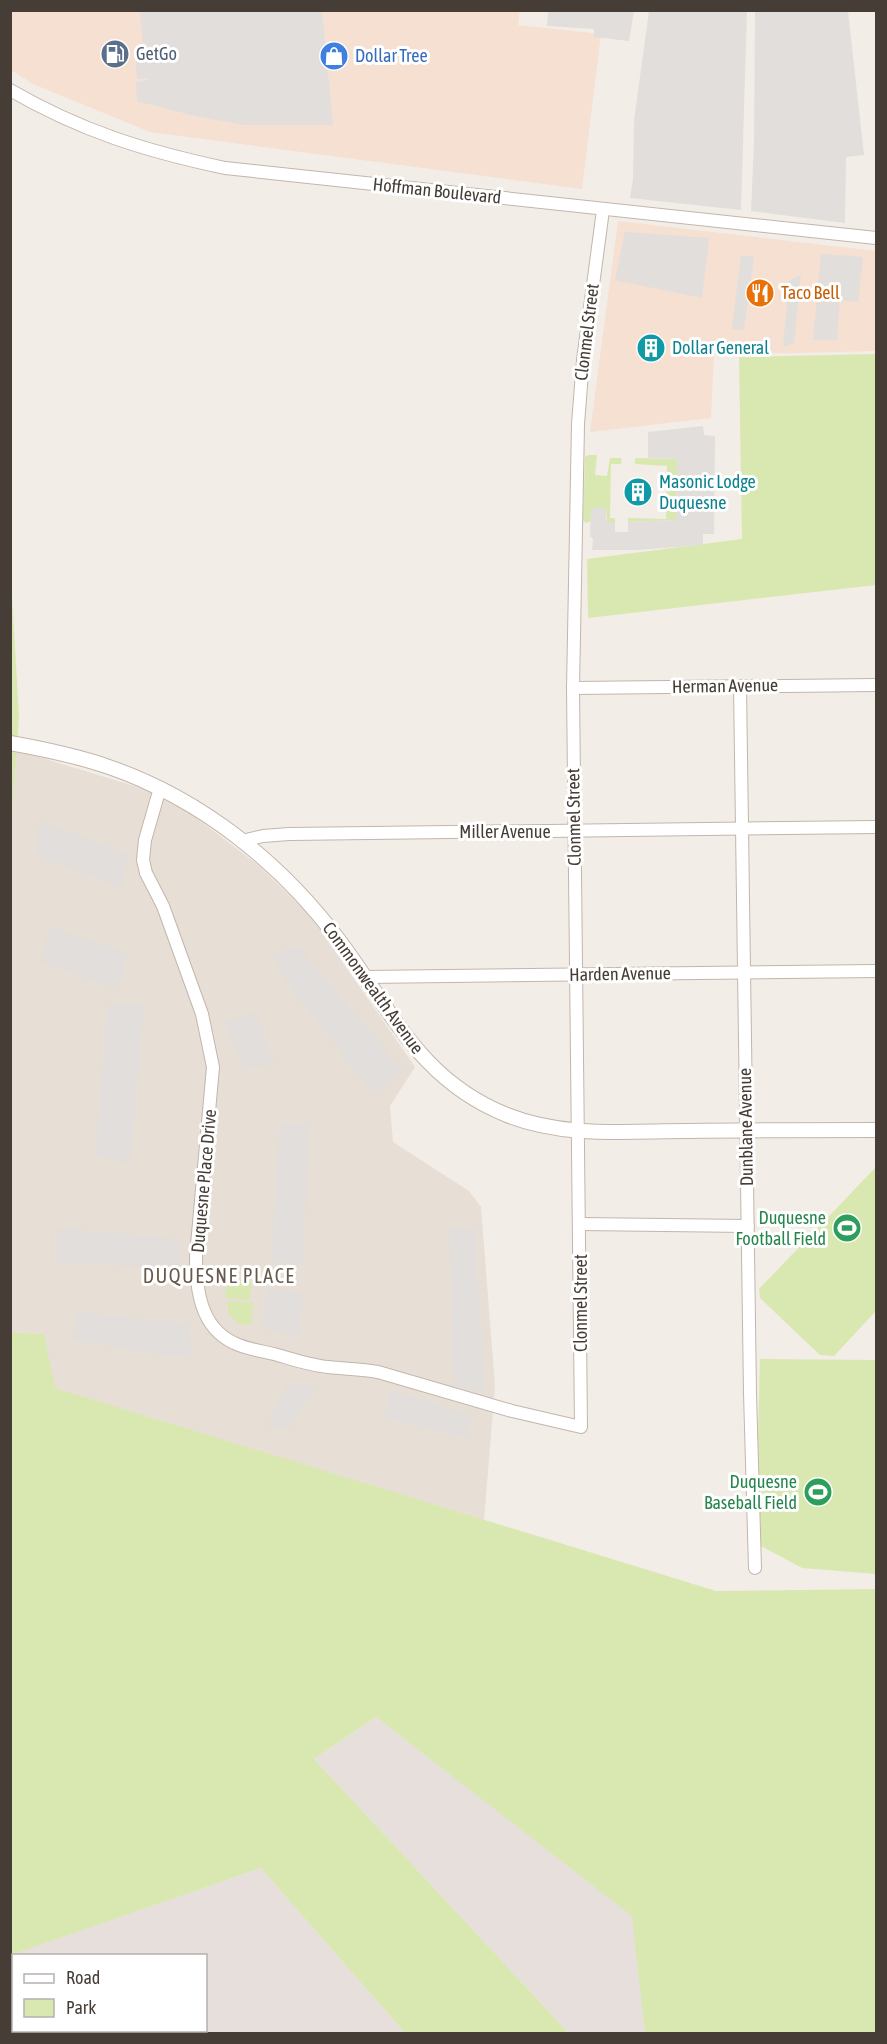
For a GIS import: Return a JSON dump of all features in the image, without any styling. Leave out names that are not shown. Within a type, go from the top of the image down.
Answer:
[{"type":"street","name":"Hoffman Boulevard","points":[[10,90],[56,115],[108,137],[161,154],[225,168],[876,238]]},
{"type":"street","name":"Clonmel Street","points":[[582,1427],[573,688],[578,424],[583,360],[603,210]]},
{"type":"street","name":"Herman Avenue","points":[[573,688],[876,685]]},
{"type":"street","name":"Dunblane Avenue","points":[[740,686],[750,1393],[755,1568]]},
{"type":"street","name":"Commonwealth Avenue","points":[[10,743],[88,760],[131,775],[160,788],[207,816],[242,841],[307,900],[340,941],[410,1043],[440,1074],[472,1098],[508,1115],[550,1127],[627,1132],[876,1130]]},
{"type":"street","name":"Duquesne Place Drive","points":[[160,788],[143,860],[146,873],[163,906],[202,1014],[213,1067],[196,1256],[196,1280],[202,1308],[211,1324],[233,1343],[249,1348],[327,1367],[378,1372],[494,1406],[582,1427]]},
{"type":"street","name":"Miller Avenue","points":[[242,841],[263,836],[289,834],[876,827]]},
{"type":"street","name":"Harden Avenue","points":[[364,978],[876,971]]},
{"type":"street","points":[[580,1224],[748,1226]]},
{"type":"shaded area","points":[[520,10],[518,25],[601,34],[582,189],[150,132],[33,84],[11,70],[10,11]]},
{"type":"shaded area","points":[[140,11],[322,11],[333,125],[245,125],[195,116],[137,101],[136,82],[150,80],[148,78],[137,79],[135,47],[147,44],[143,42]]},
{"type":"shaded area","points":[[548,11],[634,11],[629,41],[594,37],[594,29],[547,26]]},
{"type":"shaded area","points":[[649,11],[747,11],[741,210],[630,198],[633,180],[634,120]]},
{"type":"shaded area","points":[[755,11],[848,11],[864,155],[846,157],[845,223],[751,211]]},
{"type":"shaded area","points":[[618,221],[876,251],[876,351],[714,355],[711,418],[590,432]]},
{"type":"shaded area","points":[[625,232],[709,238],[702,298],[615,280]]},
{"type":"shaded area","points":[[821,254],[863,257],[858,302],[840,300],[837,340],[813,340]]},
{"type":"shaded area","points":[[741,255],[754,257],[744,330],[732,329]]},
{"type":"shaded area","points":[[801,275],[794,343],[783,347],[789,280]]},
{"type":"shaded area","points":[[703,426],[704,435],[715,436],[714,534],[703,534],[703,545],[637,550],[592,550],[591,508],[606,508],[606,521],[615,523],[615,532],[628,532],[628,522],[676,520],[677,459],[648,458],[648,432]]},
{"type":"shaded area","name":"DUQUESNE PLACE","points":[[16,750],[144,789],[190,813],[258,865],[310,915],[415,1067],[390,1106],[393,1142],[469,1191],[481,1207],[495,1386],[484,1520],[54,1388],[44,1334],[11,1332],[10,823]]},
{"type":"shaded area","points":[[39,821],[129,854],[121,888],[37,855]]},
{"type":"shaded area","points":[[49,926],[128,954],[117,989],[41,962]]},
{"type":"shaded area","points":[[299,947],[403,1071],[373,1094],[280,973],[273,954]]},
{"type":"shaded area","points":[[108,1004],[144,1005],[130,1164],[95,1155]]},
{"type":"shaded area","points":[[256,1012],[275,1064],[245,1069],[224,1022]]},
{"type":"shaded area","points":[[280,1123],[309,1124],[303,1266],[271,1261]]},
{"type":"shaded area","points":[[58,1228],[177,1239],[182,1268],[56,1263]]},
{"type":"shaded area","points":[[449,1228],[474,1228],[485,1392],[454,1386]]},
{"type":"shaded area","points":[[267,1288],[303,1293],[299,1338],[262,1328]]},
{"type":"shaded area","points":[[77,1312],[188,1324],[193,1359],[72,1340]]},
{"type":"shaded area","points":[[287,1384],[315,1387],[288,1429],[267,1428]]},
{"type":"shaded area","points":[[392,1390],[471,1415],[468,1438],[384,1417]]},
{"type":"shaded area","points":[[376,1717],[633,1916],[645,2033],[565,2033],[565,2029],[314,1759]]},
{"type":"shaded area","points":[[261,1868],[405,2033],[20,2033],[207,2032],[207,1954],[13,1954]]},
{"type":"shaded area","points":[[12,1954],[12,1986],[11,1982],[10,1955]]},
{"type":"green space","points":[[876,354],[876,585],[588,618],[587,559],[742,539],[739,357]]},
{"type":"green space","points":[[597,455],[595,475],[607,476],[610,458],[622,458],[621,464],[611,464],[610,518],[615,518],[615,523],[607,522],[606,508],[592,508],[591,521],[586,523],[583,520],[585,457]]},
{"type":"green space","points":[[635,458],[677,459],[676,520],[628,522],[628,518],[666,519],[667,466],[635,464]]},
{"type":"green space","points":[[10,561],[19,717],[11,823],[10,823]]},
{"type":"green space","name":"Duquesne Football Field","points":[[876,1167],[876,1311],[834,1356],[820,1355],[760,1298],[759,1289]]},
{"type":"green space","points":[[227,1278],[251,1280],[250,1300],[225,1298]]},
{"type":"green space","points":[[228,1301],[253,1303],[251,1325],[238,1324],[228,1312]]},
{"type":"green space","points":[[10,1332],[44,1334],[55,1388],[716,1591],[876,1589],[876,2033],[645,2033],[632,1916],[376,1717],[314,1759],[565,2029],[565,2033],[405,2033],[261,1868],[11,1955]]},
{"type":"green space","name":"Duquesne Baseball Field","points":[[760,1359],[876,1360],[876,1574],[802,1568],[761,1546],[758,1438]]},
{"type":"place","name":"GetGo","points":[[115,54]]},
{"type":"place","name":"Dollar Tree","points":[[334,56]]},
{"type":"place","name":"Taco Bell","points":[[760,293]]},
{"type":"place","name":"Dollar General","points":[[651,348]]},
{"type":"place","name":"Masonic Lodge Duquesne","points":[[638,492]]},
{"type":"place","name":"Duquesne Football Field","points":[[847,1228]]},
{"type":"place","name":"Duquesne Baseball Field","points":[[818,1492]]},
{"type":"district","name":"DUQUESNE PLACE","points":[[219,1276]]}]
